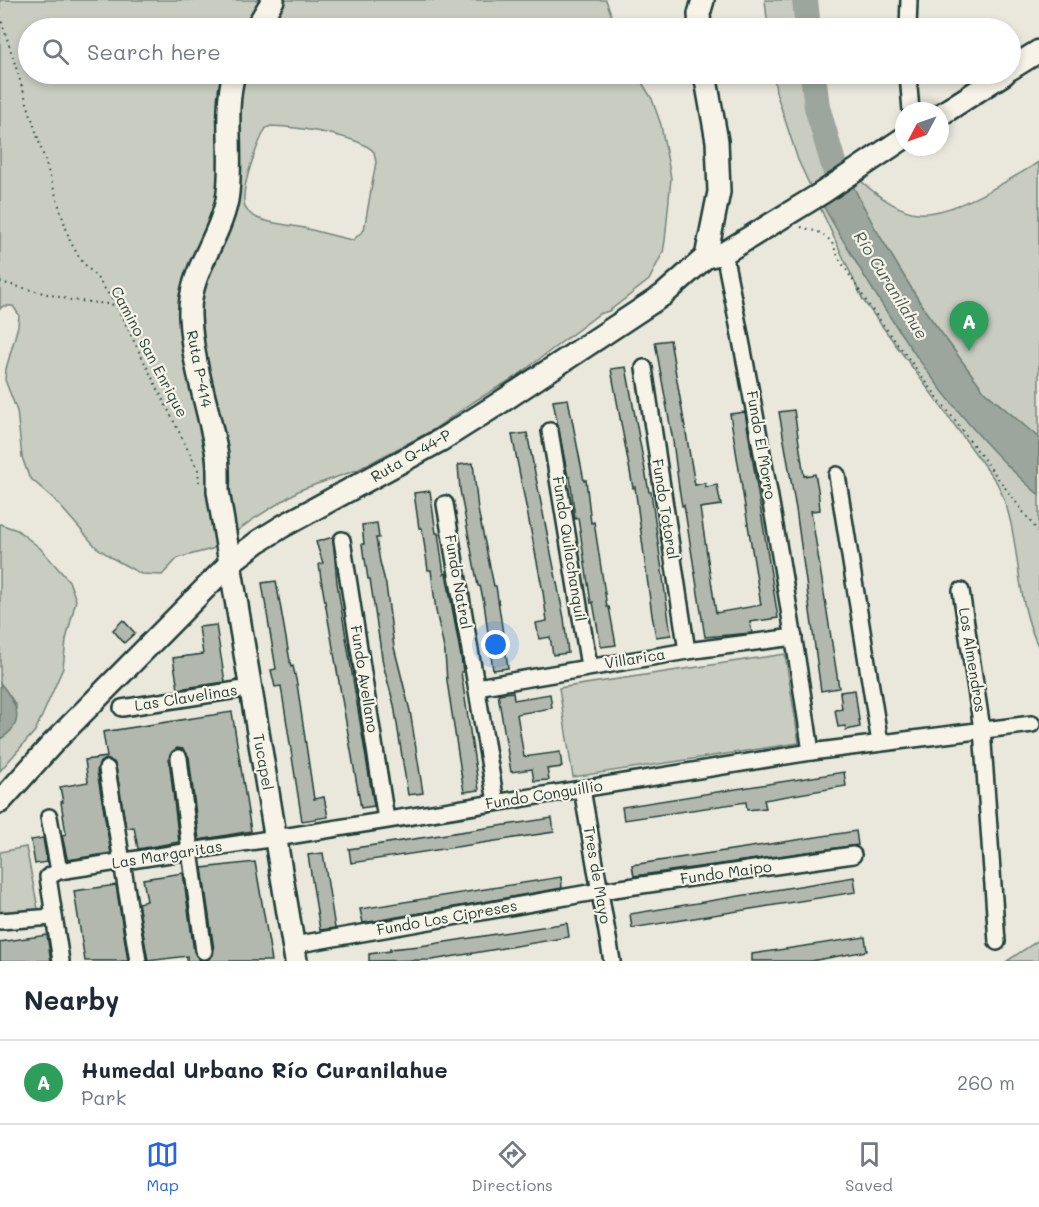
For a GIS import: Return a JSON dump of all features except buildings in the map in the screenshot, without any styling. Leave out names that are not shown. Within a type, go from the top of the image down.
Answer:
[{"type":"street","points":[[262,18],[273,0]]},
{"type":"street","points":[[699,18],[702,0]]},
{"type":"street","points":[[908,18],[909,0]]},
{"type":"street","points":[[1021,63],[1039,51]]},
{"type":"street","name":"Ruta P-414","points":[[230,563],[218,491],[217,452],[192,341],[190,314],[191,291],[227,201],[231,84]]},
{"type":"street","points":[[707,84],[717,141],[719,192],[715,255]]},
{"type":"street","points":[[909,84],[910,102]]},
{"type":"street","points":[[949,109],[988,84]]},
{"type":"street","name":"Ruta Q-44-P","points":[[0,802],[53,743],[230,563],[259,541],[413,456],[498,404],[663,295],[715,255],[822,193],[895,144]]},
{"type":"street","name":"Fundo El Morro","points":[[715,255],[751,390],[795,637]]},
{"type":"street","name":"Fundo Totoral","points":[[644,368],[687,651]]},
{"type":"street","name":"Fundo Quilachanquil","points":[[550,431],[589,666]]},
{"type":"street","points":[[837,476],[880,743]]},
{"type":"street","name":"Fundo Natral","points":[[445,504],[496,802]]},
{"type":"street","name":"Fundo Avellano","points":[[342,540],[386,819]]},
{"type":"street","name":"Tucapel","points":[[230,563],[295,953]]},
{"type":"street","name":"Los Almendros","points":[[961,591],[982,729],[997,942]]},
{"type":"street","points":[[795,637],[812,752]]},
{"type":"street","name":"Villarica","points":[[477,687],[589,666],[795,637]]},
{"type":"street","name":"Las Clavelinas","points":[[122,708],[250,688]]},
{"type":"street","name":"Fundo Conguillío","points":[[276,838],[812,752],[1032,724]]},
{"type":"street","points":[[179,758],[204,951]]},
{"type":"street","points":[[107,769],[138,961]]},
{"type":"street","name":"Tres de Mayo","points":[[582,789],[612,961]]},
{"type":"street","points":[[49,817],[59,871],[48,877],[61,961]]},
{"type":"street","name":"Las Margaritas","points":[[59,871],[276,838]]},
{"type":"street","name":"Fundo Maipo","points":[[600,891],[853,855]]},
{"type":"street","name":"Fundo Los Cipreses","points":[[295,953],[600,891]]},
{"type":"street","points":[[0,921],[53,916]]},
{"type":"path","name":"Camino San Enrique","points":[[0,16],[18,74]]},
{"type":"path","name":"Camino San Enrique","points":[[21,84],[70,242],[80,259],[98,279],[116,305],[198,470],[199,482]]},
{"type":"path","points":[[797,227],[806,227],[821,233],[831,241],[840,260],[870,307],[1039,533]]},
{"type":"path","points":[[0,282],[71,300],[116,305]]},
{"type":"shaded area","points":[[0,0],[606,0],[612,18],[18,18],[18,84],[643,84],[652,99],[661,125],[671,178],[663,252],[649,280],[609,311],[599,314],[517,376],[431,431],[357,470],[300,490],[255,518],[212,549],[178,558],[162,575],[141,574],[96,547],[54,499],[29,477],[22,457],[17,411],[5,380],[19,315],[13,306],[3,306],[0,309]],"holes":[[[271,126],[310,130],[355,141],[374,152],[376,162],[364,230],[353,240],[263,220],[249,213],[245,207],[247,178],[266,128]]]},
{"type":"shaded area","points":[[765,0],[810,0],[813,18],[767,18]]},
{"type":"shaded area","points":[[775,84],[821,84],[828,125],[839,155],[869,188],[886,200],[912,212],[932,212],[964,203],[1039,162],[1039,648],[1025,607],[1011,523],[997,483],[863,300],[798,160]]},
{"type":"shaded area","points":[[0,524],[17,530],[40,548],[69,581],[76,600],[66,640],[63,668],[43,714],[35,731],[0,771],[0,739],[9,732],[13,725],[16,705],[0,683]]},
{"type":"shaded area","points":[[785,654],[799,743],[573,777],[559,688]]},
{"type":"shaded area","points":[[26,847],[40,919],[0,926],[0,852]]},
{"type":"shaded area","points":[[1039,939],[1039,961],[1007,961],[1036,942]]},
{"type":"water","points":[[852,184],[875,228],[924,309],[984,391],[1039,438],[1039,495],[1005,464],[945,395],[867,281],[821,202]]},
{"type":"water","points":[[0,683],[11,698],[17,719],[9,733],[0,739]]},
{"type":"waterway","name":"Río Curanilahue","points":[[805,0],[807,18]]},
{"type":"waterway","name":"Río Curanilahue","points":[[814,84],[817,107],[845,204]]},
{"type":"place","name":"Humedal Urbano Río Curanilahue","points":[[969,351]]}]
